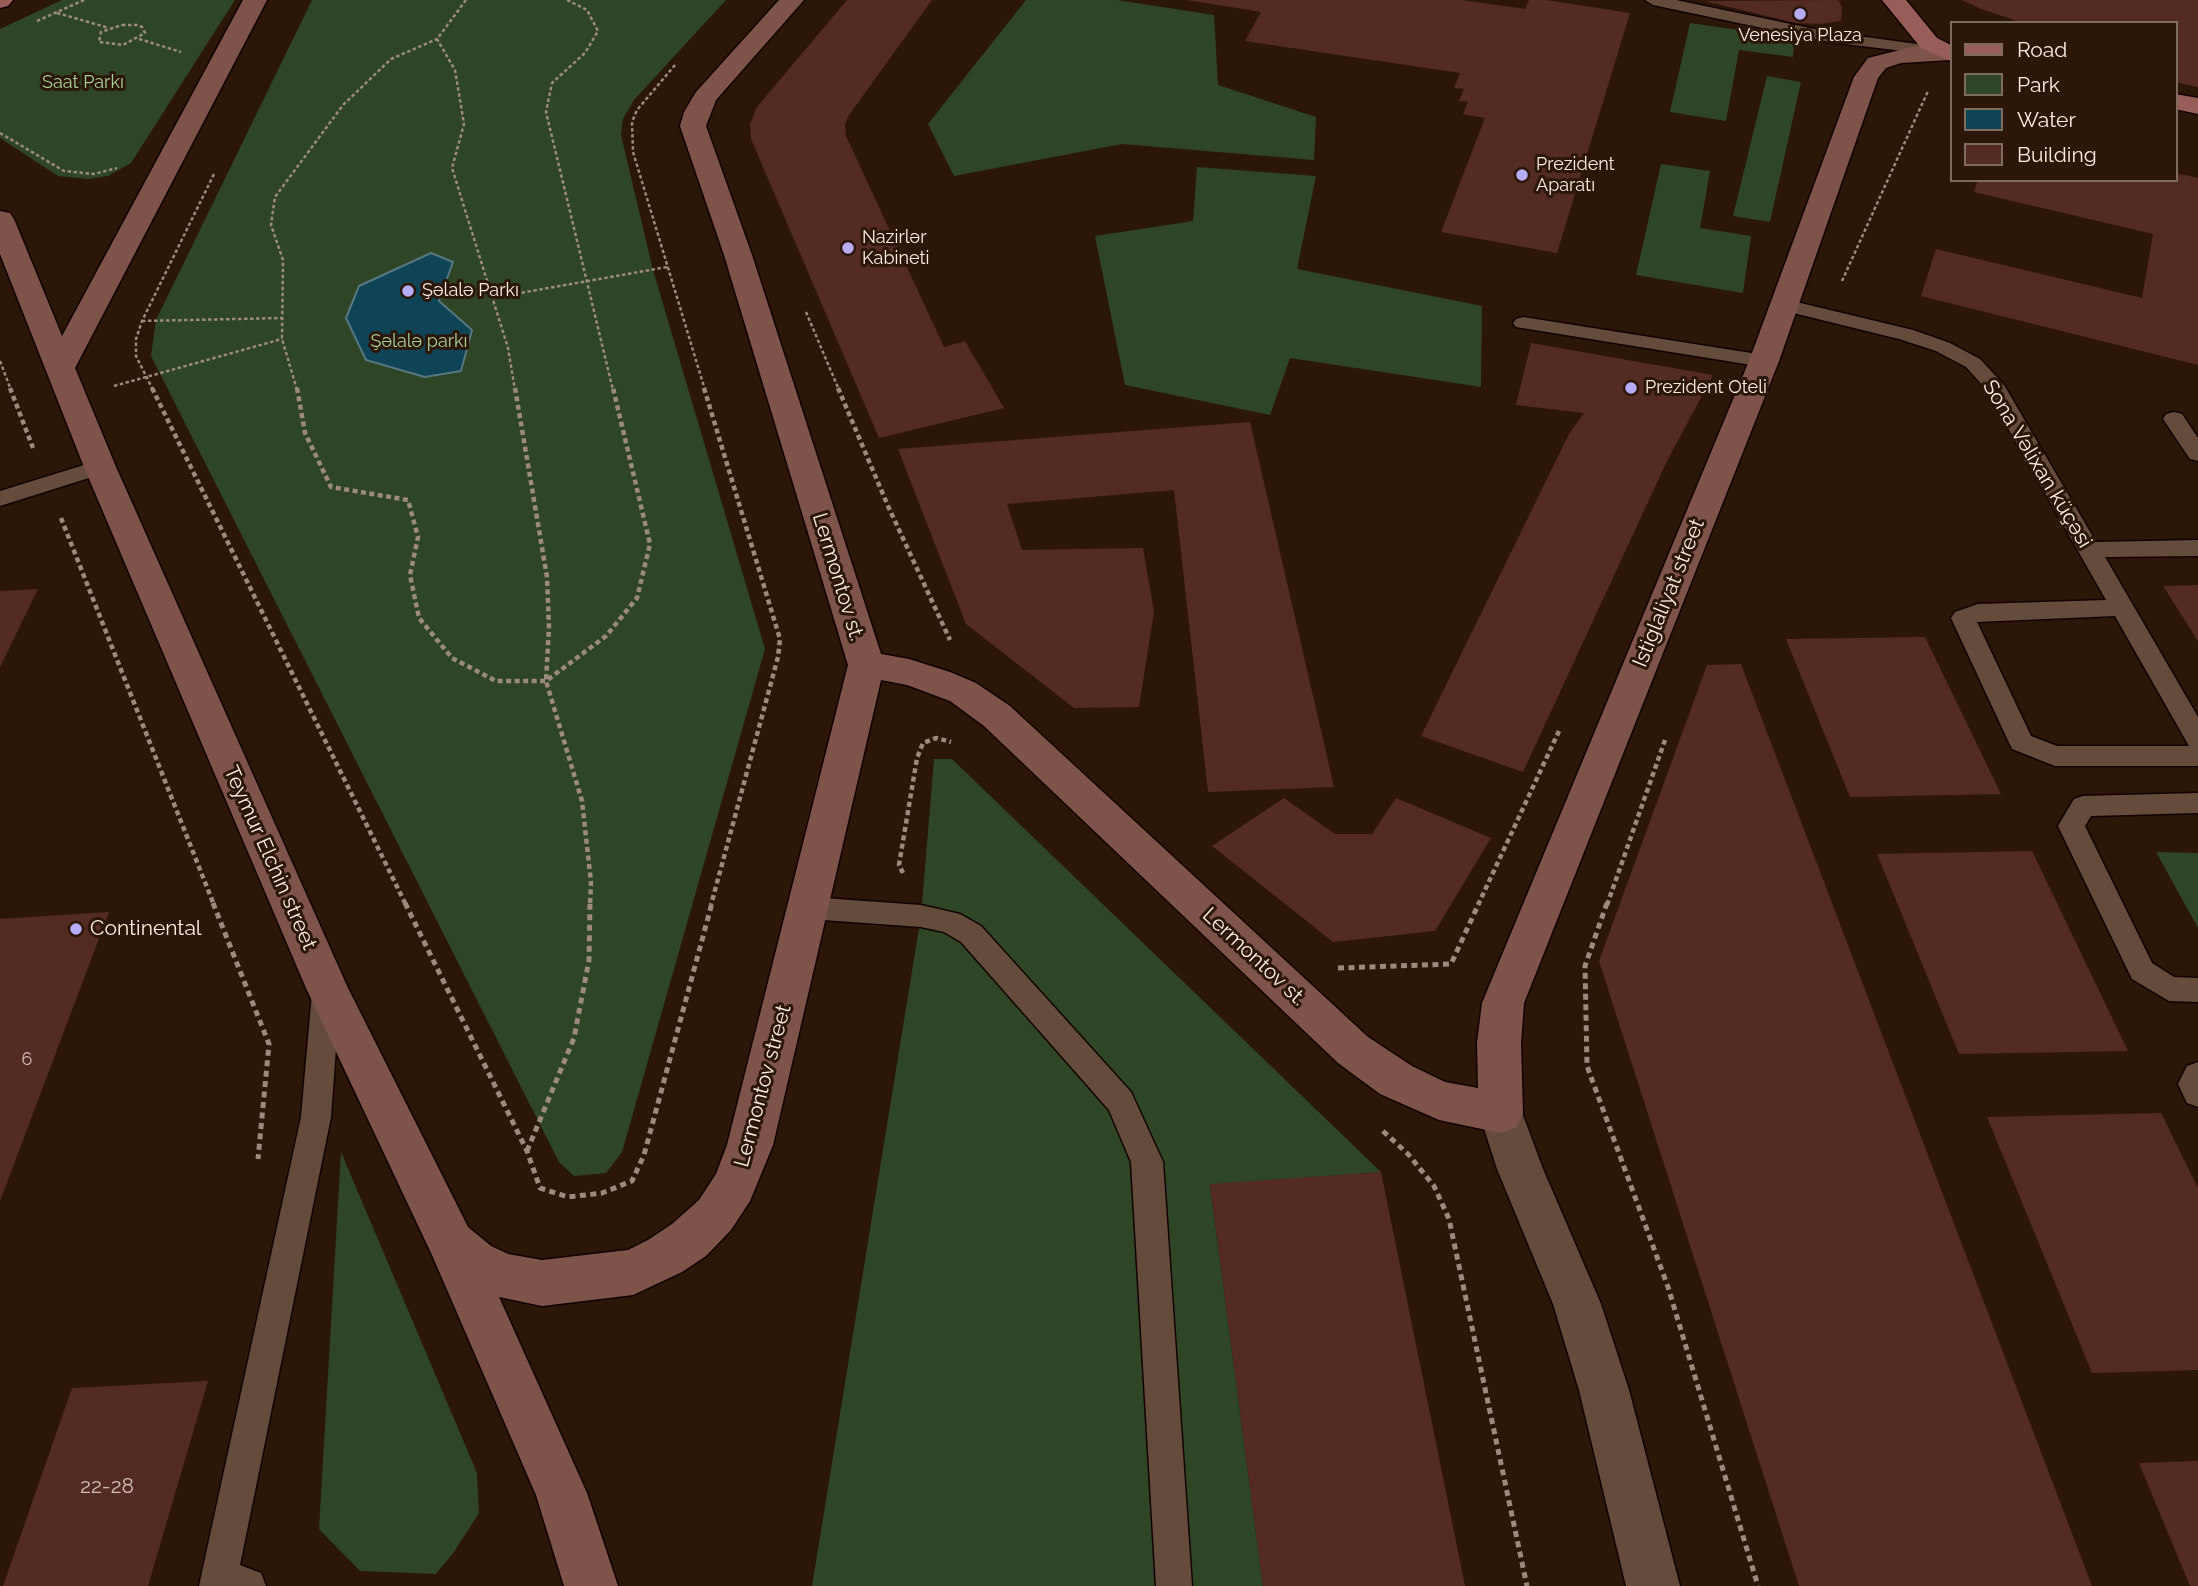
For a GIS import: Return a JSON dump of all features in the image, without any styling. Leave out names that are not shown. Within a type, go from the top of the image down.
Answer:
[{"type":"main road","points":[[59,370],[255,0]]},
{"type":"main road","name":"Lermontov st.","points":[[792,0],[705,97],[693,126],[738,255],[866,665],[909,672],[963,692],[997,716],[1353,1050],[1396,1080],[1439,1100],[1501,1113]]},
{"type":"main road","points":[[1894,0],[1929,43],[1950,53]]},
{"type":"main road","points":[[1861,65],[1877,64],[1916,53],[1950,53]]},
{"type":"main road","name":"Istiglaliyat street","points":[[1501,1113],[1499,1043],[1503,1003],[1764,361],[1861,65]]},
{"type":"main road","points":[[2177,101],[2198,106]]},
{"type":"main road","points":[[0,219],[59,370]]},
{"type":"main road","name":"Teymur Elchin street","points":[[59,370],[327,988],[451,1243],[561,1493],[584,1583]]},
{"type":"main road","name":"Lermontov street","points":[[451,1243],[474,1262],[505,1276],[542,1283],[591,1279],[633,1272],[665,1256],[688,1240],[715,1215],[734,1186],[750,1145],[866,665]]},
{"type":"street","points":[[1501,1113],[1520,1169],[1577,1304],[1604,1390],[1653,1586]]},
{"type":"lane","points":[[1653,0],[1829,37],[1950,53]]},
{"type":"lane","points":[[1829,37],[1844,44],[1861,65]]},
{"type":"lane","name":"Sona Vəlixan küçəsi","points":[[1784,305],[1906,334],[1943,347],[1973,363],[1994,385],[2198,739]]},
{"type":"lane","points":[[1523,323],[1764,361]]},
{"type":"lane","points":[[2174,419],[2198,454]]},
{"type":"lane","points":[[0,499],[100,467]]},
{"type":"lane","points":[[2088,550],[2198,548]]},
{"type":"lane","points":[[2121,608],[1978,612],[1963,618],[2021,742],[2055,756],[2198,756]]},
{"type":"lane","points":[[2198,803],[2084,806],[2071,826],[2142,971],[2169,989],[2198,990]]},
{"type":"lane","points":[[809,908],[921,916],[950,922],[971,934],[1121,1101],[1147,1162],[1174,1586]]},
{"type":"lane","points":[[228,1583],[316,1117],[327,988]]},
{"type":"lane","points":[[2198,1075],[2193,1084],[2198,1094]]},
{"type":"path","points":[[34,22],[84,0]]},
{"type":"path","points":[[466,0],[437,38],[391,59],[343,105],[275,197],[271,225],[284,260],[282,339],[294,372],[305,433],[331,487],[408,500],[418,537],[410,575],[419,618],[452,658],[496,681],[546,681],[606,636],[637,598],[650,544],[546,112],[552,83],[585,53],[598,31],[587,10],[567,0]]},
{"type":"path","points":[[56,12],[109,28]]},
{"type":"path","points":[[130,24],[142,27],[145,33],[138,39],[123,45],[102,44],[98,36],[109,28],[130,24]]},
{"type":"path","points":[[437,38],[454,70],[464,124],[453,168],[508,348],[547,577],[549,627],[546,681],[582,801],[591,882],[589,947],[574,1038],[527,1151]]},
{"type":"path","points":[[138,39],[186,53]]},
{"type":"path","points":[[221,160],[142,321],[136,339],[136,356],[527,1151],[540,1188],[568,1197],[602,1193],[632,1181],[644,1155],[778,657],[780,639],[667,267],[631,135],[637,110],[682,57]]},
{"type":"path","points":[[1827,315],[1929,91]]},
{"type":"path","points":[[0,133],[64,171],[94,174],[116,169],[123,163]]},
{"type":"path","points":[[492,298],[667,267]]},
{"type":"path","points":[[800,300],[888,506],[952,643]]},
{"type":"path","points":[[142,321],[283,318]]},
{"type":"path","points":[[20,417],[145,375],[282,339]]},
{"type":"path","points":[[0,361],[269,1044],[257,1168]]},
{"type":"path","points":[[1333,968],[1451,964],[1562,723]]},
{"type":"path","points":[[1668,730],[1585,966],[1587,1066],[1668,1287],[1758,1586]]},
{"type":"path","points":[[921,916],[899,865],[917,758],[923,743],[936,738],[961,745]]},
{"type":"path","points":[[1377,1126],[1408,1154],[1434,1186],[1449,1219],[1527,1586]]},
{"type":"green space","name":"Saat Parkı","points":[[62,0],[235,0],[131,163],[108,176],[88,179],[58,176],[0,138],[0,29]]},
{"type":"green space","name":"Şəlalə parkı","points":[[312,0],[726,0],[634,100],[623,119],[621,135],[653,270],[765,649],[622,1152],[606,1173],[574,1176],[559,1162],[151,356],[156,320]]},
{"type":"green space","points":[[1026,0],[1117,0],[1214,15],[1218,85],[1316,117],[1314,160],[1122,144],[954,176],[928,124]]},
{"type":"green space","points":[[1690,23],[1795,38],[1793,57],[1739,50],[1726,121],[1670,112]]},
{"type":"green space","points":[[1767,76],[1801,82],[1770,222],[1733,216]]},
{"type":"green space","points":[[1661,164],[1710,171],[1700,228],[1751,236],[1743,293],[1636,275]]},
{"type":"green space","points":[[1197,167],[1316,176],[1297,269],[1482,306],[1481,387],[1290,358],[1270,415],[1125,385],[1095,236],[1193,221]]},
{"type":"green space","points":[[934,759],[952,759],[1381,1172],[1210,1185],[1263,1586],[812,1586],[921,916]]},
{"type":"green space","points":[[2156,852],[2198,853],[2198,928]]},
{"type":"green space","points":[[341,1152],[477,1473],[479,1513],[436,1574],[360,1571],[319,1529]]},
{"type":"water","points":[[431,253],[453,262],[439,301],[472,330],[461,371],[425,377],[366,360],[346,318],[359,286]]},
{"type":"building","name":"Nazirlər Kabineti","points":[[847,0],[932,0],[849,115],[845,124],[846,136],[944,347],[965,341],[1004,408],[879,438],[751,139],[750,124],[757,107]]},
{"type":"building","name":"Prezident Aparatı","points":[[1187,0],[1462,0],[1525,9],[1529,0],[1546,0],[1630,13],[1557,253],[1441,232],[1485,118],[1463,114],[1468,102],[1459,101],[1464,89],[1454,88],[1460,73],[1245,41],[1261,12]]},
{"type":"building","name":"Venesiya Plaza","points":[[1838,0],[1842,7],[1841,21],[1820,24],[1795,23],[1705,1]]},
{"type":"building","points":[[1962,0],[2198,0],[2198,87],[2177,82],[2177,21],[2015,21]]},
{"type":"building","points":[[2177,173],[2198,178],[2198,365],[1921,296],[1936,249],[2142,298],[2153,234],[1974,192],[1977,182],[2177,182]]},
{"type":"building","points":[[1531,343],[1713,375],[1667,461],[1523,772],[1421,736],[1569,434],[1584,413],[1516,405]]},
{"type":"building","points":[[1250,422],[1334,787],[1208,792],[1174,490],[1007,504],[1022,550],[1143,548],[1154,612],[1139,707],[1074,708],[966,624],[898,449]]},
{"type":"building","points":[[2198,585],[2198,641],[2163,586]]},
{"type":"building","points":[[38,589],[0,667],[0,591]]},
{"type":"building","points":[[1925,637],[2001,794],[1850,797],[1786,639]]},
{"type":"building","points":[[1741,664],[2092,1586],[1799,1586],[1599,961],[1707,665]]},
{"type":"building","points":[[1284,798],[1335,834],[1372,834],[1396,798],[1491,838],[1435,931],[1333,942],[1212,846]]},
{"type":"building","points":[[2032,851],[2128,1051],[1959,1054],[1877,854]]},
{"type":"building","points":[[109,912],[0,1201],[0,919]]},
{"type":"building","points":[[2161,1113],[2198,1188],[2198,1370],[2092,1373],[1987,1117]]},
{"type":"building","points":[[1381,1172],[1465,1586],[1263,1586],[1210,1184]]},
{"type":"building","points":[[208,1381],[148,1586],[3,1586],[72,1388]]},
{"type":"building","points":[[2198,1461],[2198,1586],[2190,1586],[2139,1463]]},
{"type":"place","name":"Venesiya Plaza","points":[[1800,14]]},
{"type":"place","name":"Prezident Aparatı","points":[[1522,175]]},
{"type":"place","name":"Nazirlər Kabineti","points":[[848,248]]},
{"type":"place","name":"Şəlalə Parkı","points":[[408,291]]},
{"type":"place","name":"Prezident Oteli","points":[[1631,388]]},
{"type":"place","name":"Continental","points":[[76,929]]}]
